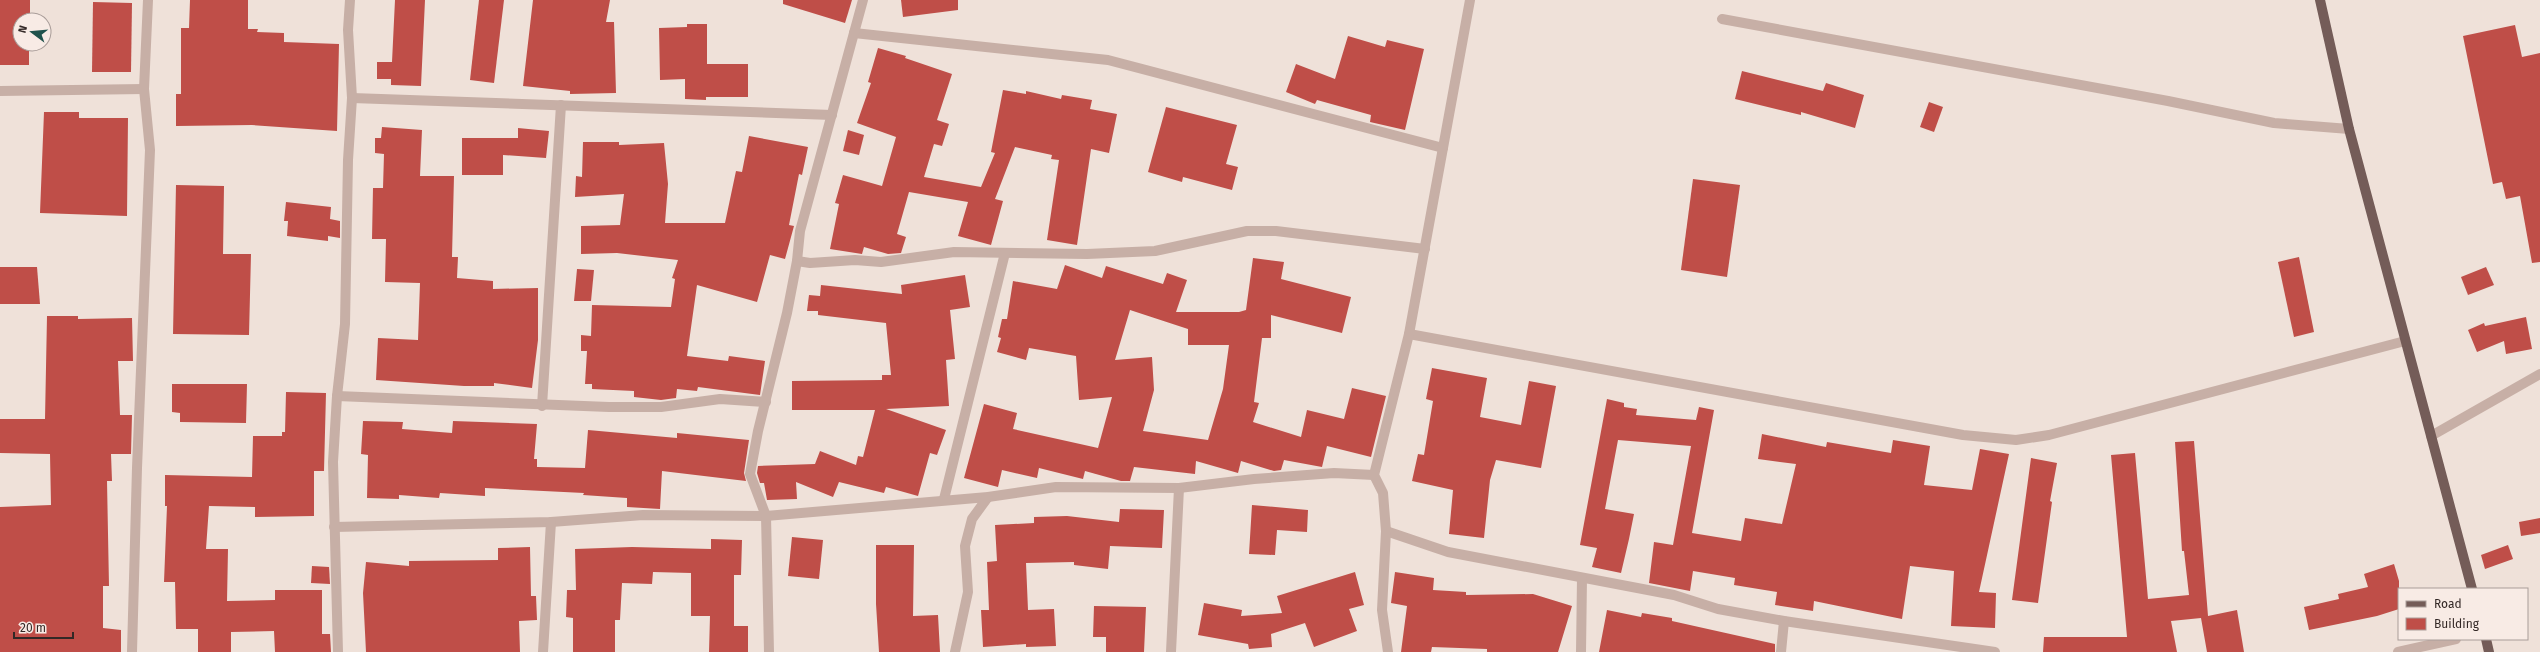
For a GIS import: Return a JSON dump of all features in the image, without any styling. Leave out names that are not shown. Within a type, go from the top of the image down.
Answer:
[{"type":"main road","points":[[2320,0],[2349,129],[2472,588]]},
{"type":"main road","points":[[2486,640],[2489,652]]},
{"type":"street","points":[[132,652],[137,468],[150,150],[144,89],[148,0]]},
{"type":"street","points":[[338,652],[333,462],[336,396],[345,324],[348,160],[352,98],[348,30],[350,0]]},
{"type":"street","points":[[769,652],[766,516],[750,474],[797,261],[800,231],[863,0]]},
{"type":"street","points":[[1388,652],[1382,610],[1386,531],[1383,493],[1374,475],[1409,334],[1470,0]]},
{"type":"street","points":[[1722,19],[2168,101],[2274,123],[2349,129]]},
{"type":"street","points":[[854,33],[1108,60],[1443,148]]},
{"type":"street","points":[[0,91],[144,89]]},
{"type":"street","points":[[352,98],[832,115]]},
{"type":"street","points":[[542,406],[561,105]]},
{"type":"street","points":[[797,261],[810,263],[855,260],[881,262],[954,252],[1087,254],[1155,251],[1254,231],[1276,231],[1425,249]]},
{"type":"street","points":[[944,499],[1005,253]]},
{"type":"street","points":[[1409,334],[1962,435],[2016,440],[2049,435],[2405,340]]},
{"type":"street","points":[[2431,436],[2540,374]]},
{"type":"street","points":[[336,396],[542,406],[661,407],[720,399],[766,402]]},
{"type":"street","points":[[334,527],[551,522],[643,514],[766,516],[988,496],[1056,487],[1178,488],[1254,479],[1334,473],[1374,475]]},
{"type":"street","points":[[1171,652],[1178,488]]},
{"type":"street","points":[[955,652],[968,592],[965,546],[972,519],[988,496]]},
{"type":"street","points":[[544,652],[551,522]]},
{"type":"street","points":[[1386,531],[1448,552],[1674,595],[1718,609],[1784,621],[1995,652]]},
{"type":"street","points":[[1581,652],[1582,578]]},
{"type":"street","points":[[1781,652],[1784,621]]},
{"type":"street","points":[[2398,652],[2452,640]]},
{"type":"building","points":[[0,0],[30,0],[30,12],[12,12],[12,52],[29,52],[29,65],[0,65]]},
{"type":"building","points":[[190,0],[248,0],[248,29],[258,29],[257,32],[284,33],[284,42],[339,44],[337,131],[252,125],[176,126],[176,94],[181,94],[181,28],[189,28]]},
{"type":"building","points":[[395,0],[425,0],[421,86],[391,85],[391,79],[377,79],[377,62],[392,62]]},
{"type":"building","points":[[479,0],[504,0],[494,83],[470,80]]},
{"type":"building","points":[[533,0],[610,0],[606,22],[614,22],[616,93],[570,94],[570,91],[523,86]]},
{"type":"building","points":[[783,0],[852,0],[845,23],[783,4]]},
{"type":"building","points":[[901,0],[958,0],[958,10],[903,17]]},
{"type":"building","points":[[93,2],[132,3],[131,72],[92,72]]},
{"type":"building","points":[[687,24],[707,24],[707,64],[748,64],[748,97],[706,97],[706,100],[685,99],[685,79],[660,80],[659,28],[687,27]]},
{"type":"building","points":[[2515,25],[2522,57],[2540,53],[2540,262],[2532,263],[2520,196],[2506,199],[2502,182],[2493,184],[2463,36]]},
{"type":"building","points":[[1348,36],[1385,47],[1387,40],[1424,49],[1405,130],[1370,122],[1371,115],[1317,100],[1315,104],[1286,92],[1296,64],[1335,79]]},
{"type":"building","points":[[878,48],[906,56],[905,58],[952,74],[937,120],[949,124],[942,146],[934,144],[924,177],[981,187],[995,153],[991,152],[1003,90],[1026,94],[1026,91],[1061,99],[1062,95],[1092,100],[1090,109],[1117,114],[1109,153],[1091,149],[1077,245],[1047,240],[1059,160],[1051,159],[1052,155],[1015,147],[995,199],[1003,201],[991,245],[958,236],[968,202],[909,192],[897,234],[906,237],[901,253],[888,254],[864,247],[862,254],[830,249],[839,204],[835,203],[843,175],[882,186],[896,137],[857,123],[871,83],[868,82]]},
{"type":"building","points":[[1742,71],[1823,91],[1826,83],[1864,95],[1855,128],[1801,112],[1801,115],[1735,99]]},
{"type":"building","points":[[1929,102],[1943,107],[1934,132],[1920,127]]},
{"type":"building","points":[[1166,107],[1237,125],[1226,164],[1238,167],[1232,190],[1183,177],[1182,182],[1148,172]]},
{"type":"building","points":[[44,112],[79,112],[79,118],[128,118],[127,216],[40,213]]},
{"type":"building","points":[[382,127],[422,130],[420,176],[454,176],[452,257],[458,257],[457,278],[493,281],[493,289],[538,288],[538,340],[532,388],[494,383],[494,386],[464,386],[376,380],[378,338],[418,340],[420,283],[385,282],[386,239],[372,239],[373,188],[383,188],[384,154],[375,153],[375,138],[381,138]]},
{"type":"building","points":[[518,128],[549,131],[546,158],[503,155],[503,175],[462,175],[462,138],[518,138]]},
{"type":"building","points":[[848,130],[864,135],[859,155],[843,151]]},
{"type":"building","points":[[749,136],[808,147],[802,175],[799,174],[789,225],[794,226],[785,259],[770,255],[757,302],[697,285],[687,356],[728,361],[729,356],[765,361],[760,395],[698,387],[697,391],[677,389],[676,398],[661,400],[634,397],[634,391],[592,389],[592,384],[585,384],[587,351],[581,351],[581,335],[591,336],[592,305],[671,307],[675,279],[672,278],[678,260],[617,253],[581,254],[581,226],[620,225],[624,194],[575,197],[576,176],[582,177],[583,142],[619,142],[619,145],[664,143],[668,184],[665,223],[725,223],[736,171],[742,172]]},
{"type":"building","points":[[1693,179],[1740,185],[1727,277],[1681,270]]},
{"type":"building","points":[[176,185],[224,186],[223,254],[251,254],[249,335],[173,334]]},
{"type":"building","points":[[286,202],[331,207],[330,219],[340,221],[340,238],[328,236],[328,241],[287,236],[288,221],[284,221]]},
{"type":"building","points":[[2299,257],[2314,332],[2294,337],[2278,262]]},
{"type":"building","points":[[1253,258],[1284,262],[1281,279],[1351,297],[1342,333],[1271,315],[1271,338],[1262,338],[1254,402],[1259,403],[1253,422],[1301,437],[1307,410],[1344,419],[1352,388],[1386,396],[1371,457],[1327,446],[1322,467],[1284,460],[1281,470],[1274,471],[1241,461],[1238,473],[1196,461],[1195,474],[1134,467],[1130,481],[1121,481],[1085,471],[1083,479],[1039,468],[1037,478],[1002,470],[998,487],[964,478],[984,404],[1017,413],[1013,429],[1098,448],[1112,397],[1079,400],[1076,356],[1029,348],[1026,360],[997,352],[1001,338],[998,337],[1002,319],[1007,319],[1013,281],[1057,289],[1065,265],[1102,278],[1106,266],[1163,284],[1167,273],[1187,280],[1176,312],[1239,312],[1246,310]],"holes":[[[1130,310],[1188,329],[1188,345],[1229,345],[1223,389],[1208,440],[1143,431],[1154,390],[1152,357],[1115,360]]]},
{"type":"building","points":[[0,267],[37,267],[40,304],[0,304]]},
{"type":"building","points":[[2486,267],[2494,285],[2468,295],[2461,277]]},
{"type":"building","points":[[577,269],[594,270],[591,301],[574,301]]},
{"type":"building","points":[[965,275],[970,307],[950,310],[955,359],[946,360],[949,406],[886,409],[946,430],[937,455],[930,453],[918,496],[886,487],[884,493],[839,482],[833,497],[796,482],[797,499],[767,500],[764,483],[760,483],[757,473],[758,466],[815,464],[820,451],[856,465],[858,456],[863,457],[875,410],[792,410],[792,381],[882,380],[882,375],[891,375],[886,323],[818,315],[818,311],[807,311],[809,295],[820,296],[821,285],[902,294],[901,285]]},
{"type":"building","points":[[47,316],[78,316],[78,319],[132,318],[133,361],[118,361],[120,415],[132,415],[131,454],[111,454],[112,481],[107,481],[109,586],[103,586],[103,628],[121,630],[121,652],[0,652],[0,507],[51,505],[50,454],[0,453],[0,419],[45,419]]},
{"type":"building","points":[[2526,317],[2532,349],[2506,354],[2504,341],[2477,352],[2468,330],[2484,323],[2485,326]]},
{"type":"building","points":[[1432,368],[1487,378],[1480,417],[1521,425],[1529,381],[1556,386],[1541,468],[1496,460],[1490,480],[1484,538],[1449,534],[1453,490],[1412,481],[1418,454],[1424,455],[1433,401],[1426,399]]},
{"type":"building","points":[[172,384],[247,384],[246,423],[180,422],[180,413],[172,412]]},
{"type":"building","points":[[286,392],[326,393],[324,471],[314,471],[314,516],[255,517],[255,507],[209,506],[206,549],[228,549],[227,601],[275,600],[275,590],[322,590],[322,634],[330,634],[331,652],[275,652],[274,631],[231,632],[231,652],[198,652],[198,629],[176,629],[175,582],[164,582],[167,506],[165,506],[165,475],[252,477],[253,436],[282,436],[282,432],[285,432]]},
{"type":"building","points":[[1607,399],[1624,403],[1624,407],[1637,409],[1636,415],[1696,420],[1699,407],[1714,410],[1692,533],[1741,541],[1745,518],[1782,524],[1796,464],[1758,459],[1762,434],[1826,447],[1827,442],[1891,453],[1893,440],[1930,446],[1924,485],[1972,490],[1980,449],[2009,454],[1979,592],[1996,593],[1995,628],[1951,626],[1954,571],[1910,566],[1902,619],[1814,601],[1813,611],[1775,605],[1777,592],[1734,585],[1735,578],[1693,571],[1690,591],[1649,583],[1654,542],[1673,545],[1691,446],[1618,440],[1605,509],[1634,514],[1629,539],[1621,573],[1592,567],[1597,548],[1580,545]]},
{"type":"building","points":[[363,421],[403,422],[402,429],[452,433],[453,421],[537,424],[534,459],[537,459],[537,467],[585,468],[588,430],[677,438],[677,433],[749,440],[744,473],[746,481],[662,471],[660,509],[627,507],[627,498],[583,495],[584,493],[485,488],[485,496],[440,493],[439,498],[399,495],[399,499],[367,498],[368,455],[361,454]]},
{"type":"building","points":[[2194,441],[2208,616],[2237,610],[2244,652],[2207,652],[2201,618],[2171,621],[2177,652],[2043,652],[2044,637],[2127,637],[2111,455],[2135,453],[2148,599],[2189,595],[2184,551],[2182,551],[2175,442]]},
{"type":"building","points":[[2031,458],[2057,463],[2050,501],[2052,502],[2038,603],[2012,600]]},
{"type":"building","points":[[1252,505],[1308,510],[1307,532],[1277,530],[1275,555],[1249,554]]},
{"type":"building","points":[[1120,509],[1164,510],[1162,548],[1110,546],[1108,569],[1074,565],[1074,562],[1026,563],[1028,610],[1054,609],[1056,646],[1026,647],[1026,644],[983,647],[981,610],[989,610],[987,562],[997,561],[995,525],[1034,523],[1034,517],[1067,516],[1119,522]]},
{"type":"building","points":[[2540,518],[2540,533],[2521,536],[2519,522]]},
{"type":"building","points":[[792,537],[823,540],[819,579],[788,576]]},
{"type":"building","points":[[711,539],[742,540],[741,575],[734,575],[734,626],[748,626],[748,652],[709,652],[710,616],[691,616],[691,573],[653,572],[652,584],[622,583],[620,620],[615,620],[615,652],[573,652],[573,618],[566,617],[567,590],[576,590],[575,549],[632,547],[711,549]]},
{"type":"building","points":[[876,545],[914,545],[913,616],[938,615],[940,652],[879,652],[876,604]]},
{"type":"building","points":[[2508,545],[2513,559],[2485,569],[2481,555]]},
{"type":"building","points":[[530,547],[531,596],[536,596],[537,620],[519,621],[520,652],[366,652],[363,593],[366,562],[409,566],[409,561],[498,560],[498,548]]},
{"type":"building","points":[[2394,564],[2399,581],[2398,609],[2377,616],[2309,630],[2304,607],[2339,599],[2338,594],[2368,587],[2364,574]]},
{"type":"building","points":[[312,566],[329,567],[330,584],[311,583]]},
{"type":"building","points":[[1355,572],[1364,605],[1349,609],[1357,631],[1314,647],[1305,623],[1271,634],[1272,647],[1249,649],[1248,644],[1198,635],[1204,603],[1242,610],[1241,616],[1282,613],[1277,596]]},
{"type":"building","points":[[1395,572],[1434,578],[1433,590],[1466,592],[1466,595],[1533,594],[1572,606],[1558,652],[1487,652],[1487,649],[1432,647],[1431,652],[1401,652],[1407,606],[1391,603]]},
{"type":"building","points":[[1094,606],[1146,607],[1144,652],[1106,652],[1106,637],[1093,637]]},
{"type":"building","points":[[1607,610],[1641,617],[1642,613],[1672,618],[1672,621],[1775,644],[1775,652],[1599,652]]}]
